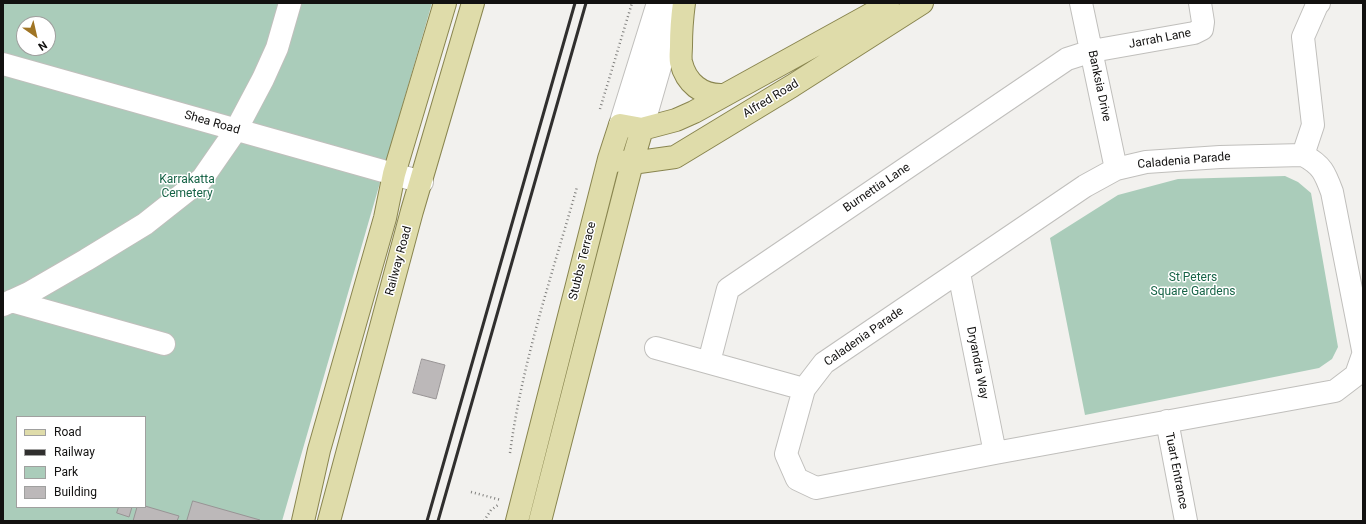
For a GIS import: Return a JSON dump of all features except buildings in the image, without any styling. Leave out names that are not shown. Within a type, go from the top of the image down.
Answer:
[{"type":"main road","name":"Railway Road","points":[[303,521],[319,450],[385,218],[394,174],[445,3]]},
{"type":"main road","name":"Railway Road","points":[[329,521],[412,211],[422,182],[473,3]]},
{"type":"main road","points":[[684,3],[681,30],[681,61],[689,79],[702,92],[714,96],[723,95]]},
{"type":"main road","name":"Alfred Road","points":[[620,124],[642,129],[676,120],[875,12],[888,3]]},
{"type":"main road","name":"Alfred Road","points":[[609,159],[632,163],[675,157],[792,86],[922,3]]},
{"type":"main road","name":"Stubbs Terrace","points":[[518,521],[609,159],[620,124]]},
{"type":"main road","name":"Stubbs Terrace","points":[[540,521],[642,129]]},
{"type":"street","points":[[7,303],[29,293],[145,224],[202,179],[236,130],[263,80],[277,48],[290,3]]},
{"type":"street","name":"Stubbs Terrace","points":[[620,124],[658,3]]},
{"type":"street","name":"Stubbs Terrace","points":[[642,129],[679,3]]},
{"type":"street","name":"Banksia Drive","points":[[1082,3],[1116,168]]},
{"type":"street","name":"Jarrah Lane","points":[[1092,51],[1194,33],[1202,29],[1203,22],[1200,3]]},
{"type":"street","points":[[1319,3],[1303,37],[1313,125],[1303,155],[1315,162],[1325,175],[1332,192],[1363,350]]},
{"type":"street","name":"Burnettia Lane","points":[[709,362],[728,289],[1067,59],[1092,51]]},
{"type":"street","name":"Shea Road","points":[[3,64],[422,182]]},
{"type":"street","name":"Caladenia Parade","points":[[1303,155],[1220,157],[1146,162],[1116,168],[1085,186],[824,364],[804,389],[786,454],[798,479],[816,488],[1166,421],[1335,391],[1356,375],[1363,355]]},
{"type":"street","name":"Dryandra Way","points":[[959,273],[995,453]]},
{"type":"street","points":[[7,303],[164,344]]},
{"type":"street","points":[[656,348],[804,389]]},
{"type":"street","name":"Tuart Entrance","points":[[1166,421],[1186,521]]},
{"type":"path","points":[[471,492],[503,501],[491,510],[484,521]]},
{"type":"green space","name":"Karrakatta Cemetery","points":[[3,3],[432,3],[282,521],[3,521]]},
{"type":"green space","name":"St Peters Square Gardens","points":[[1285,176],[1298,182],[1311,193],[1338,347],[1332,359],[1319,368],[1085,415],[1050,238],[1118,195],[1178,179]]},
{"type":"railway","points":[[427,521],[575,3]]},
{"type":"railway","points":[[438,521],[586,3]]}]
